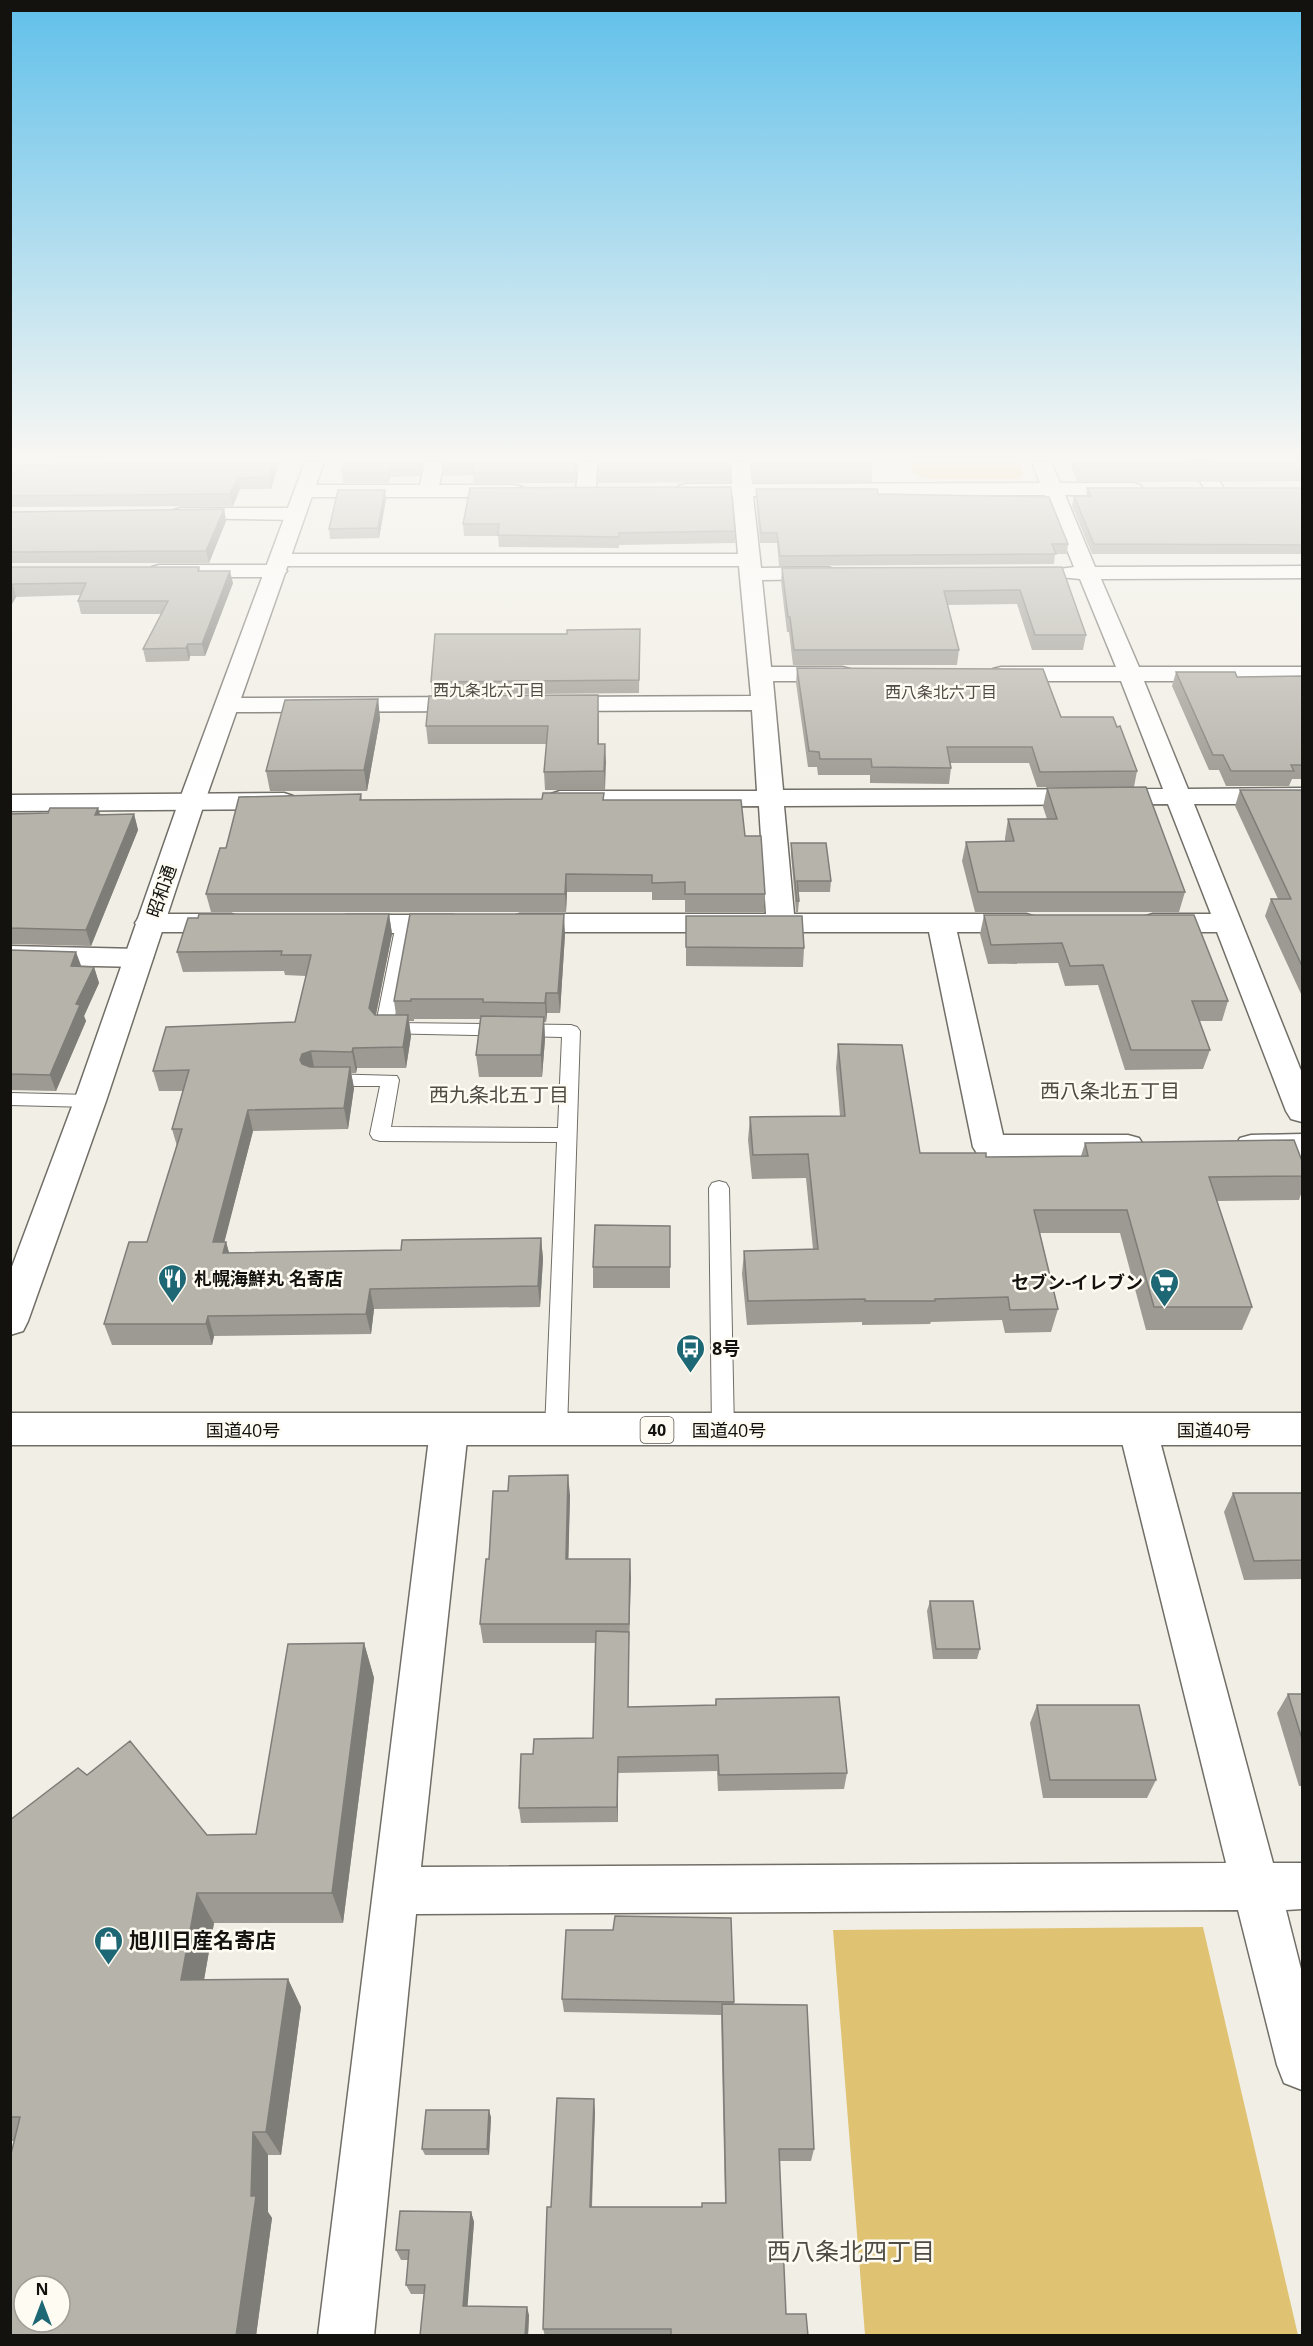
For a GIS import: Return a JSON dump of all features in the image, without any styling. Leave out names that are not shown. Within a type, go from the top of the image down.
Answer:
[{"type":"main road","name":"昭和通","points":[[10,1321],[90,1101],[192,801],[276,571]]},
{"type":"main road","points":[[750,571],[764,704],[781,922]]},
{"type":"main road","points":[[820,571],[844,573]]},
{"type":"main road","points":[[1041,573],[1302,572]]},
{"type":"main road","points":[[1088,573],[1302,1110]]},
{"type":"main road","points":[[760,674],[868,674]]},
{"type":"main road","points":[[975,674],[1302,674]]},
{"type":"main road","points":[[227,705],[501,704]]},
{"type":"main road","points":[[537,704],[764,704]]},
{"type":"main road","points":[[534,800],[1302,795]]},
{"type":"main road","points":[[10,803],[310,800]]},
{"type":"main road","points":[[1133,923],[1229,922]]},
{"type":"main road","points":[[149,923],[254,924]]},
{"type":"main road","points":[[941,923],[989,1147],[1151,1146]]},
{"type":"main road","points":[[323,924],[1049,923]]},
{"type":"main road","points":[[10,955],[139,958]]},
{"type":"main road","points":[[1221,1146],[1302,1145]]},
{"type":"main road","name":"国道40号","points":[[10,1430],[1302,1429]]},
{"type":"main road","points":[[346,2336],[449,1430]]},
{"type":"main road","points":[[1138,1430],[1302,2065]]},
{"type":"main road","points":[[395,1891],[1302,1886]]},
{"type":"lane","points":[[404,924],[384,1029],[571,1031],[556,1430]]},
{"type":"lane","points":[[315,1080],[390,1080],[380,1134],[567,1135]]},
{"type":"lane","points":[[10,1100],[90,1101]]},
{"type":"lane","points":[[719,1188],[723,1430]]},
{"type":"shaded area","points":[[1203,1927],[1298,2335],[865,2335],[833,1930]]},
{"type":"building","points":[[10,571],[230,571],[202,644],[188,644],[186,648],[143,649],[168,601],[78,601],[86,583],[13,584],[10,589]]},
{"type":"building","points":[[782,571],[1064,571],[1086,635],[1035,635],[1020,590],[944,591],[959,650],[794,650],[790,617],[788,617]]},
{"type":"building","points":[[640,629],[639,680],[431,682],[435,634],[567,634],[567,630]]},
{"type":"building","points":[[797,668],[1043,669],[1061,717],[1113,717],[1117,727],[1120,726],[1137,771],[1040,772],[1032,747],[947,747],[951,768],[872,767],[871,759],[820,759],[819,752],[809,751]]},
{"type":"building","points":[[1176,672],[1235,672],[1237,677],[1302,676],[1302,765],[1291,765],[1294,771],[1231,771],[1223,755],[1213,755]]},
{"type":"building","points":[[598,695],[598,744],[605,744],[604,771],[544,772],[548,726],[426,726],[429,696]]},
{"type":"building","points":[[378,699],[364,770],[266,771],[285,700]]},
{"type":"building","points":[[1146,787],[1185,892],[978,892],[966,842],[1014,841],[1008,819],[1057,819],[1047,788]]},
{"type":"building","points":[[1240,790],[1302,790],[1302,966],[1271,899],[1291,899]]},
{"type":"building","points":[[543,793],[604,793],[603,800],[741,800],[745,836],[761,836],[765,894],[685,894],[685,882],[652,883],[652,875],[566,874],[565,894],[206,894],[220,848],[226,848],[239,797],[361,794],[360,800],[542,799]]},
{"type":"building","points":[[50,808],[98,808],[95,815],[134,814],[86,930],[10,928],[10,814],[48,813]]},
{"type":"building","points":[[791,843],[826,843],[831,881],[797,881],[799,901],[797,901]]},
{"type":"building","points":[[199,914],[389,914],[369,1008],[375,1015],[408,1015],[403,1047],[353,1048],[352,1052],[311,1051],[302,1054],[300,1060],[302,1064],[310,1067],[350,1067],[344,1108],[248,1110],[213,1242],[226,1242],[223,1253],[401,1250],[402,1240],[541,1238],[538,1286],[370,1289],[366,1314],[208,1316],[206,1324],[104,1324],[129,1242],[147,1242],[182,1129],[172,1129],[189,1070],[153,1071],[166,1027],[295,1022],[311,955],[281,955],[282,951],[177,952],[188,918],[198,918]]},
{"type":"building","points":[[410,914],[564,914],[558,993],[546,993],[545,1003],[483,1002],[483,999],[394,1001]]},
{"type":"building","points":[[984,915],[1194,915],[1228,1001],[1192,1001],[1210,1050],[1131,1050],[1103,965],[1070,966],[1062,943],[991,945]]},
{"type":"building","points":[[686,916],[802,916],[804,948],[686,947]]},
{"type":"building","points":[[10,950],[76,952],[71,966],[94,967],[76,1004],[80,1005],[50,1075],[10,1074]]},
{"type":"building","points":[[481,1016],[544,1017],[541,1055],[476,1055]]},
{"type":"building","points":[[838,1044],[902,1045],[920,1153],[986,1153],[986,1157],[1088,1156],[1085,1143],[1294,1140],[1302,1161],[1302,1176],[1209,1177],[1252,1307],[1154,1307],[1127,1210],[1034,1210],[1058,1309],[1010,1310],[1008,1297],[935,1299],[935,1301],[865,1301],[865,1299],[748,1301],[744,1251],[818,1249],[808,1154],[753,1155],[750,1117],[845,1116]]},
{"type":"building","points":[[595,1225],[670,1226],[670,1267],[593,1267]]},
{"type":"building","points":[[568,1475],[566,1559],[630,1559],[629,1624],[480,1624],[486,1559],[489,1559],[493,1491],[508,1491],[509,1476]]},
{"type":"building","points":[[1233,1493],[1302,1493],[1302,1560],[1254,1561]]},
{"type":"building","points":[[930,1601],[973,1601],[980,1649],[936,1649]]},
{"type":"building","points":[[596,1631],[629,1632],[628,1707],[716,1705],[716,1699],[839,1697],[847,1773],[719,1775],[718,1755],[618,1757],[617,1807],[519,1808],[521,1754],[533,1754],[534,1739],[593,1738]]},
{"type":"building","name":"旭川日産名寄店","points":[[364,1643],[332,1893],[197,1893],[181,1980],[288,1979],[266,2132],[253,2132],[251,2196],[256,2196],[236,2336],[10,2336],[10,2158],[20,2117],[10,2117],[10,1820],[78,1768],[87,1775],[130,1741],[207,1835],[256,1834],[288,1644]]},
{"type":"building","points":[[1288,1694],[1302,1694],[1302,1739]]},
{"type":"building","points":[[1037,1705],[1139,1705],[1156,1780],[1050,1780]]},
{"type":"building","points":[[615,1916],[731,1918],[734,2002],[562,1999],[566,1930],[613,1930]]},
{"type":"building","points":[[722,2004],[807,2005],[814,2149],[779,2149],[786,2314],[806,2314],[808,2336],[671,2336],[671,2329],[543,2329],[547,2207],[551,2207],[557,2098],[594,2099],[590,2207],[702,2207],[702,2203],[726,2203]]},
{"type":"building","points":[[426,2110],[489,2110],[487,2149],[422,2149]]},
{"type":"building","points":[[400,2211],[471,2212],[463,2306],[527,2307],[525,2336],[420,2336],[425,2285],[406,2285],[409,2250],[396,2250]]},
{"type":"place","name":"札幌海鮮丸 名寄店","points":[[173,1304]]},
{"type":"place","name":"セブン-イレブン","points":[[1164,1308]]},
{"type":"place","name":"8号","points":[[691,1374]]},
{"type":"place","name":"旭川日産名寄店","points":[[108,1966]]},
{"type":"district","name":"西九条北六丁目","points":[[489,690]]},
{"type":"district","name":"西八条北六丁目","points":[[941,692]]},
{"type":"district","name":"西八条北五丁目","points":[[1110,1090]]},
{"type":"district","name":"西九条北五丁目","points":[[499,1094]]},
{"type":"district","name":"西八条北四丁目","points":[[851,2250]]}]
